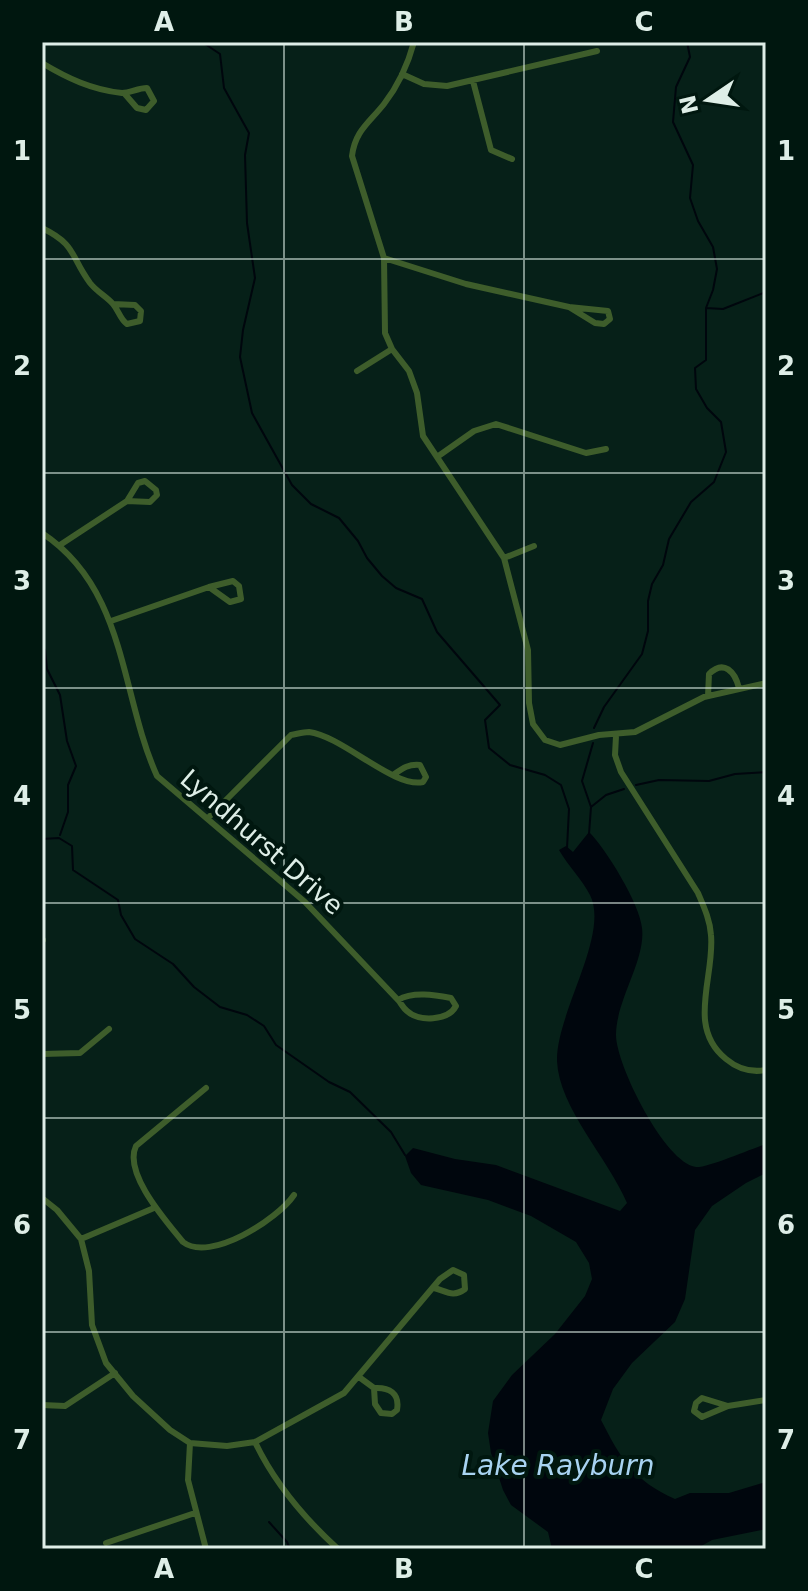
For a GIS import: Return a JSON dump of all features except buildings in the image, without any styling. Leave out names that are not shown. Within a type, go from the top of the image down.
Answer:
[{"type":"street","points":[[414,42],[402,74],[385,103],[354,139],[352,156],[384,258],[385,333],[392,349],[409,371],[417,393],[423,436],[504,558],[528,650],[529,703],[533,724],[545,740],[560,745],[599,735],[616,736],[635,732],[708,696],[766,683]]},
{"type":"street","points":[[402,74],[435,87],[597,51]]},
{"type":"street","points":[[42,63],[81,84],[124,93],[147,88],[154,101],[146,110],[137,108],[124,93]]},
{"type":"street","points":[[473,81],[491,150],[512,159]]},
{"type":"street","points":[[42,228],[71,247],[88,280],[98,293],[113,304],[122,320],[127,324],[140,321],[141,311],[135,305],[113,304]]},
{"type":"street","points":[[384,258],[466,284],[569,307],[608,311],[610,319],[604,324],[595,323],[569,307]]},
{"type":"street","points":[[357,371],[392,349]]},
{"type":"street","points":[[437,457],[474,431],[496,424],[586,453],[606,449]]},
{"type":"street","points":[[60,545],[127,501],[138,483],[145,481],[156,490],[157,495],[150,502],[127,501]]},
{"type":"street","name":"Lyndhurst Drive","points":[[42,533],[60,545],[80,568],[111,621],[148,756],[157,776],[305,902],[406,1011],[416,1017],[443,1018],[452,1014],[456,1006],[451,998],[439,996],[406,995],[398,1000]]},
{"type":"street","points":[[504,558],[534,546]]},
{"type":"street","points":[[111,621],[209,587],[233,581],[239,586],[241,599],[230,602],[209,587]]},
{"type":"street","points":[[708,696],[709,674],[719,667],[733,673],[739,688]]},
{"type":"street","points":[[208,818],[277,748],[291,735],[299,733],[326,737],[393,775],[419,784],[426,777],[420,765],[404,766],[393,775]]},
{"type":"street","points":[[616,736],[615,755],[621,772],[698,893],[707,913],[711,956],[704,1020],[709,1039],[721,1056],[737,1068],[756,1072],[766,1070]]},
{"type":"street","points":[[42,1054],[80,1053],[109,1029]]},
{"type":"street","points":[[206,1088],[184,1104],[134,1151],[135,1168],[154,1208],[183,1242],[196,1249],[204,1249],[257,1227],[285,1208],[294,1195]]},
{"type":"street","points":[[42,1198],[57,1210],[81,1239],[89,1271],[92,1325],[106,1363],[133,1396],[170,1430],[190,1443],[227,1446],[255,1442],[344,1393],[440,1279],[453,1270],[464,1275],[465,1289],[460,1293],[453,1295],[434,1288]]},
{"type":"street","points":[[81,1239],[154,1208]]},
{"type":"street","points":[[42,1405],[65,1406],[115,1373]]},
{"type":"street","points":[[359,1377],[374,1388],[385,1387],[392,1391],[397,1410],[392,1414],[381,1413],[375,1404],[374,1388]]},
{"type":"street","points":[[728,1406],[702,1398],[696,1403],[694,1411],[702,1417],[728,1406],[766,1400]]},
{"type":"street","points":[[255,1442],[267,1467],[307,1522],[338,1549]]},
{"type":"street","points":[[190,1443],[188,1480],[206,1549]]},
{"type":"street","points":[[106,1543],[195,1513]]},
{"type":"water","name":"Lake Rayburn","points":[[589,832],[621,877],[642,928],[640,953],[621,1008],[616,1035],[624,1068],[644,1111],[670,1149],[696,1167],[766,1144],[766,1173],[712,1206],[695,1230],[685,1299],[675,1322],[632,1363],[613,1389],[601,1420],[615,1446],[638,1476],[675,1499],[690,1493],[729,1493],[766,1482],[766,1529],[712,1540],[696,1549],[552,1549],[548,1532],[511,1505],[491,1453],[488,1433],[493,1401],[512,1375],[555,1334],[585,1296],[592,1279],[589,1263],[576,1242],[531,1216],[488,1200],[421,1185],[411,1173],[405,1156],[413,1148],[496,1165],[620,1211],[627,1203],[566,1097],[557,1061],[565,1020],[588,952],[594,912],[587,889],[559,850],[566,846],[573,852]]},
{"type":"waterway","points":[[202,42],[220,54],[224,88],[249,133],[245,155],[247,223],[255,278],[240,357],[252,413],[292,485],[311,504],[339,518],[382,576],[396,588],[422,599],[437,632],[500,705],[485,720],[489,748],[510,765],[545,775],[561,785],[569,809],[567,848]]},
{"type":"waterway","points":[[594,728],[604,707],[642,654],[648,631],[648,601],[652,584],[663,565],[669,539],[691,502],[714,482],[726,452],[721,422],[707,408],[696,389],[695,368],[706,360],[706,308],[717,269],[713,247],[698,221],[690,198],[693,165],[673,122],[676,87],[690,57],[687,42]]},
{"type":"waterway","points":[[706,308],[723,309],[766,292]]},
{"type":"waterway","points":[[42,647],[47,669],[60,695],[67,741],[76,766],[68,785],[68,812],[60,835]]},
{"type":"waterway","points":[[589,834],[591,807],[582,781],[593,743]]},
{"type":"waterway","points":[[636,785],[659,780],[709,781],[735,774],[766,772]]},
{"type":"waterway","points":[[591,807],[606,795],[624,789]]},
{"type":"waterway","points":[[42,839],[59,838],[72,846],[73,870],[118,900],[121,915],[135,939],[173,964],[194,987],[220,1007],[247,1015],[264,1026],[276,1045],[329,1082],[350,1092],[391,1132],[405,1155]]},
{"type":"waterway","points":[[269,1522],[290,1549]]}]
